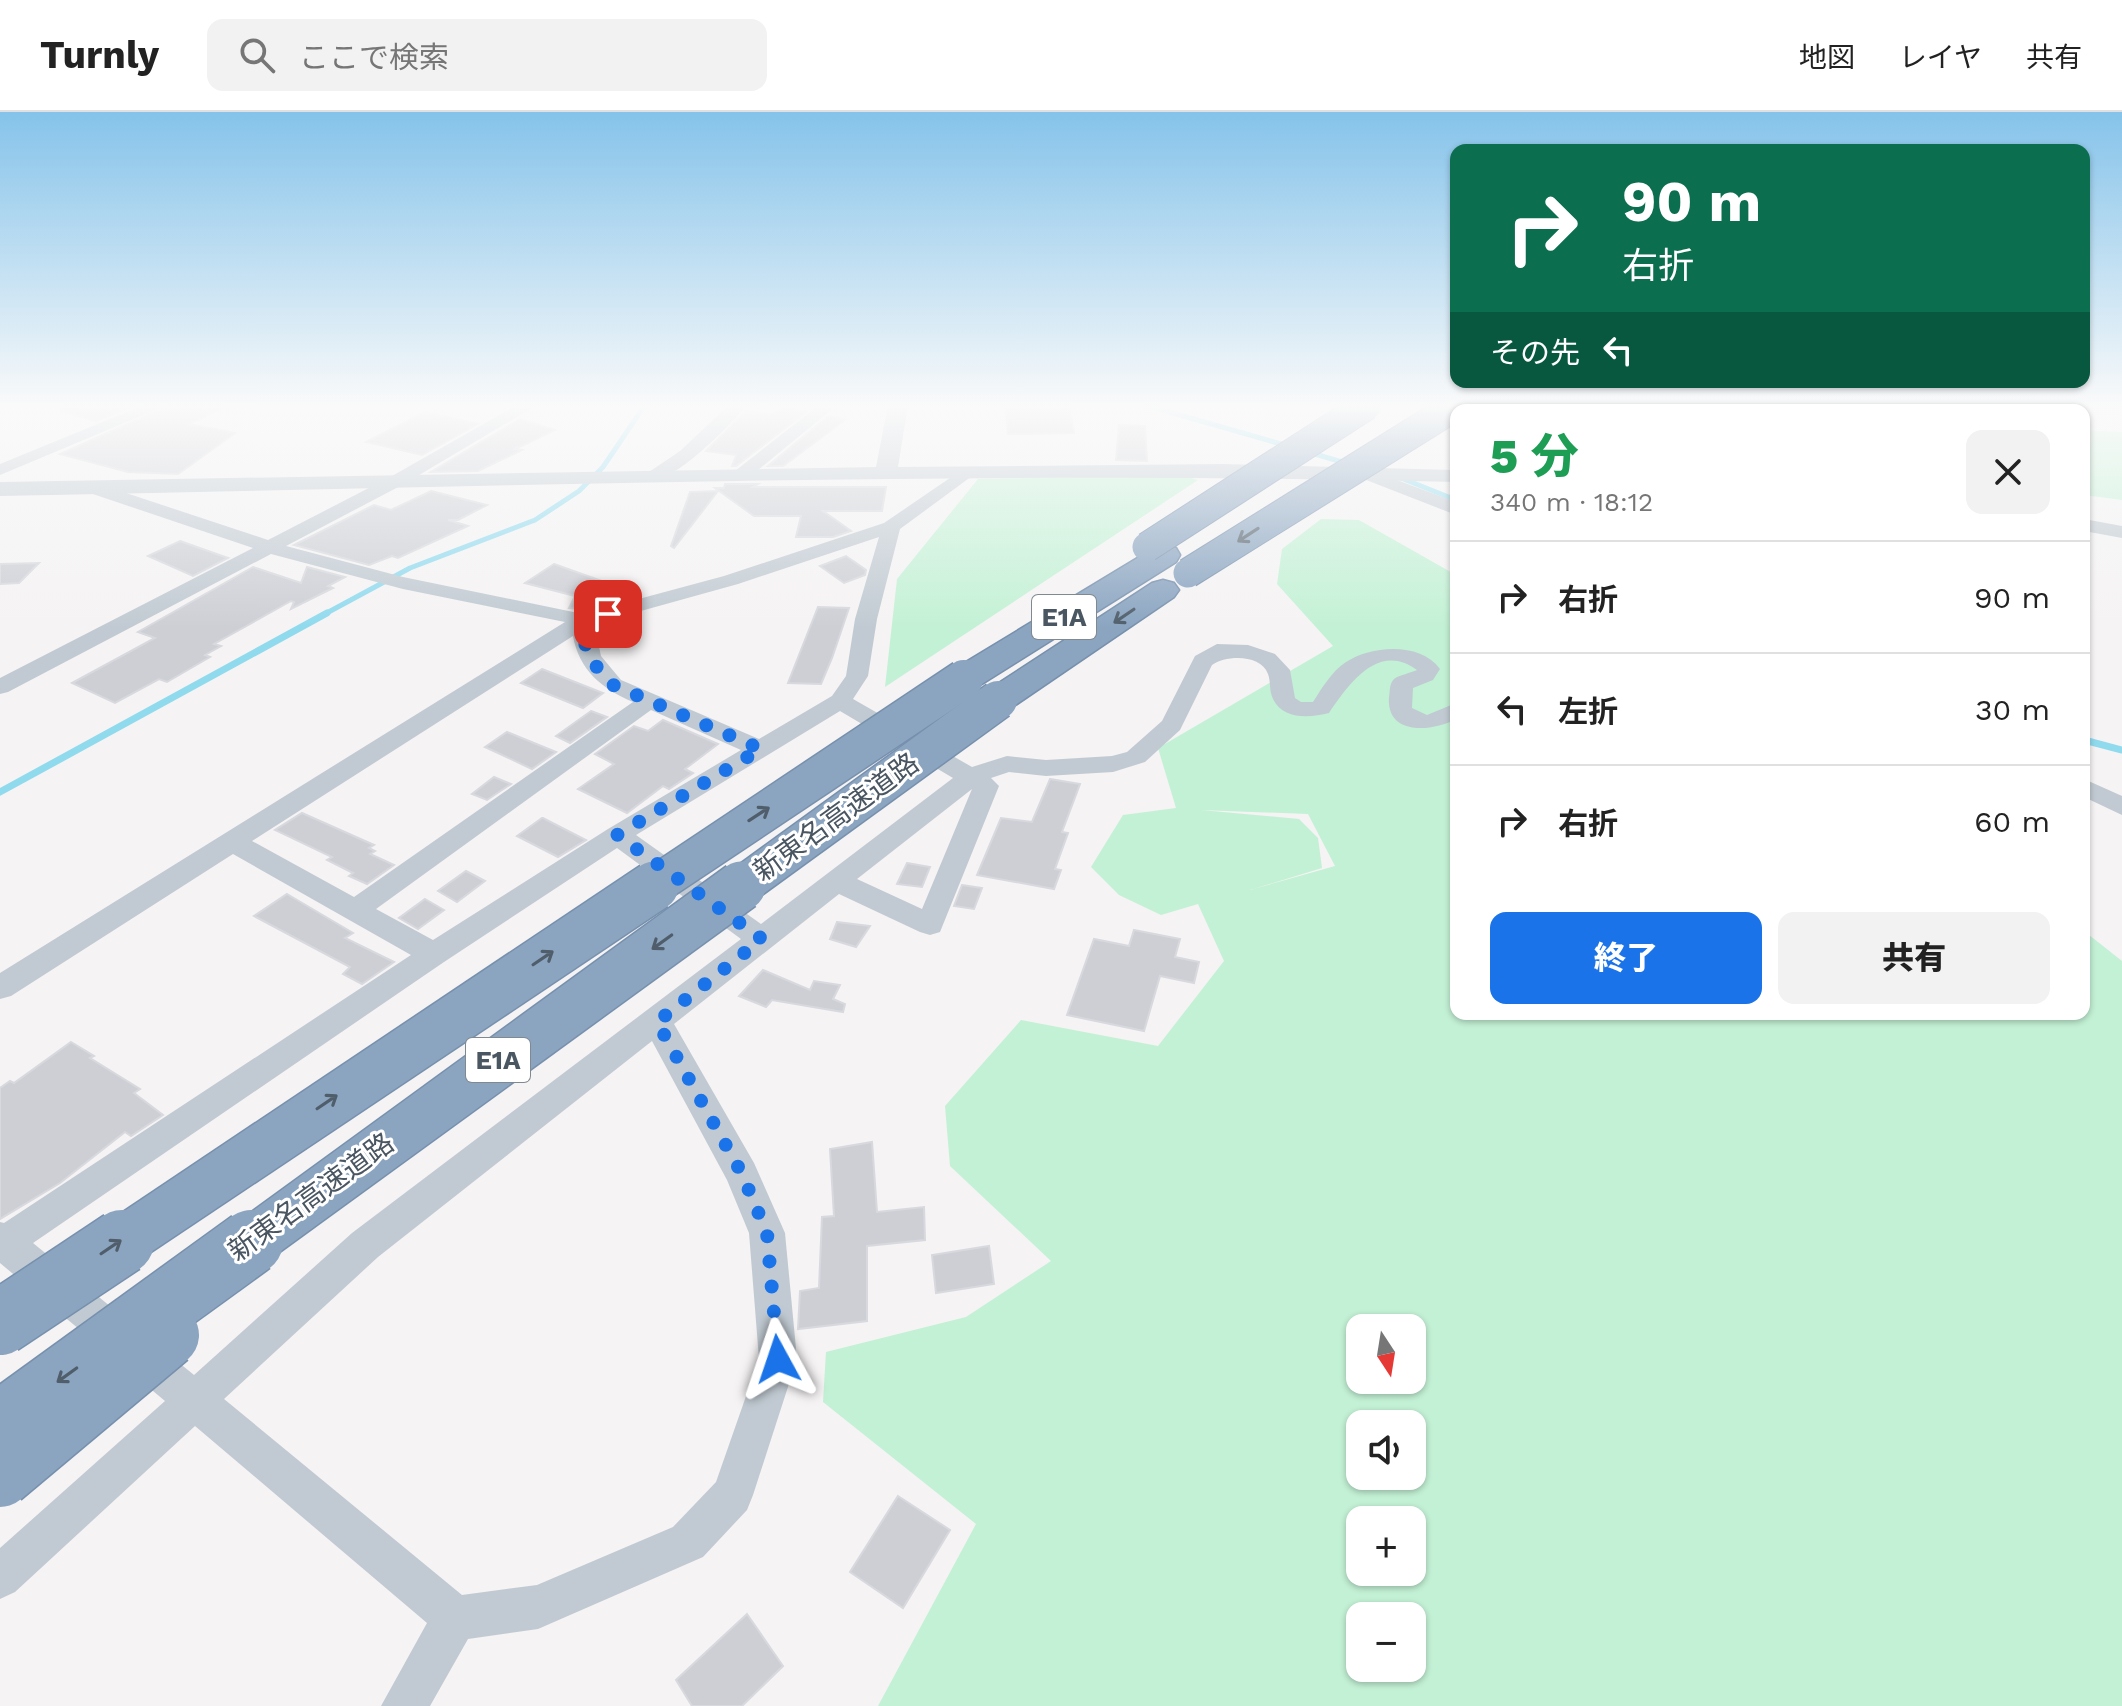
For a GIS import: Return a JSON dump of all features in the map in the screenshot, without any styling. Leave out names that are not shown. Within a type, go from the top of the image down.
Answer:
[{"type":"highway","points":[[1167,558],[1270,479]]},
{"type":"highway","name":"新東名高速道路","points":[[0,1424],[465,1084],[981,690],[1167,558],[1293,479]]},
{"type":"highway","name":"新東名高速道路","points":[[0,1323],[981,690],[1073,611],[1316,479]]},
{"type":"highway","points":[[0,1475],[465,1084]]},
{"type":"street","points":[[0,489],[437,479]]},
{"type":"street","points":[[0,988],[583,620],[684,594],[891,527],[956,479]]},
{"type":"street","points":[[1381,479],[1450,507]]},
{"type":"street","points":[[0,687],[398,480]]},
{"type":"street","points":[[87,486],[270,547],[403,583],[498,600],[583,620]]},
{"type":"street","points":[[2090,526],[2121,532]]},
{"type":"street","points":[[657,1022],[742,1174],[767,1233],[778,1359],[732,1495],[688,1542],[538,1607],[455,1618],[2,1242],[617,835],[840,701],[857,676],[866,619],[891,527]]},
{"type":"street","points":[[583,620],[582,643],[599,671],[613,685],[761,749]]},
{"type":"street","points":[[0,1577],[192,1399],[365,1245],[972,776],[1007,764],[1046,768],[1086,766],[1113,764],[1136,757],[1172,725],[1203,661],[1217,651],[1248,652],[1267,659],[1279,670],[1281,696],[1286,704],[1304,710],[1321,708],[1350,669],[1364,661],[1410,655],[1424,661],[1429,669],[1425,675],[1402,684],[1400,710],[1411,721],[1429,723],[1450,713]]},
{"type":"street","points":[[356,909],[649,701]]},
{"type":"street","points":[[834,880],[930,925],[986,786],[840,701]]},
{"type":"street","points":[[2090,790],[2122,807]]},
{"type":"street","points":[[617,835],[762,939]]},
{"type":"street","points":[[233,842],[434,954]]},
{"type":"street","points":[[404,1706],[455,1618]]},
{"type":"green space","points":[[978,479],[1198,480],[885,687],[897,579]]},
{"type":"green space","points":[[2090,479],[2122,479],[2122,500],[2090,496]]},
{"type":"green space","points":[[1321,519],[1359,520],[1450,572],[1450,1020],[2090,1020],[2090,936],[2122,961],[2122,1706],[878,1706],[976,1524],[823,1402],[826,1352],[966,1317],[1051,1261],[950,1166],[945,1106],[1021,1020],[1158,1046],[1224,961],[1198,904],[1161,915],[1119,895],[1091,867],[1123,815],[1176,808],[1158,748],[1333,646],[1277,584],[1282,549]],"holes":[[[1201,810],[1308,814],[1335,866],[1250,890],[1322,868],[1318,838],[1299,819]]]},
{"type":"building","points":[[725,484],[758,484],[753,487],[886,487],[882,511],[823,511],[851,531],[833,537],[796,537],[801,516],[754,516],[715,488],[724,488]]},
{"type":"building","points":[[431,491],[487,505],[458,520],[448,520],[468,526],[398,558],[392,556],[369,565],[294,545],[374,505],[391,510]]},
{"type":"building","points":[[718,491],[674,548],[671,546],[690,492]]},
{"type":"building","points":[[180,541],[228,558],[193,576],[148,556]]},
{"type":"building","points":[[846,556],[866,570],[865,575],[844,583],[820,566]]},
{"type":"building","points":[[39,563],[19,583],[0,584],[0,564]]},
{"type":"building","points":[[554,564],[616,586],[607,604],[589,609],[569,608],[575,596],[525,583]]},
{"type":"building","points":[[253,567],[301,583],[307,567],[345,577],[328,586],[333,588],[291,609],[294,602],[291,601],[214,644],[221,646],[205,655],[210,657],[167,682],[159,679],[115,703],[72,683],[155,638],[138,632]]},
{"type":"building","points":[[818,607],[849,608],[832,658],[821,684],[788,683]]},
{"type":"building","points":[[542,669],[603,693],[583,708],[521,683]]},
{"type":"building","points":[[591,711],[607,717],[570,743],[556,736]]},
{"type":"building","points":[[663,720],[718,744],[685,769],[693,773],[669,789],[663,786],[627,813],[578,789],[614,764],[595,754],[634,726],[648,731]]},
{"type":"building","points":[[507,732],[556,752],[532,769],[485,747]]},
{"type":"building","points":[[494,777],[511,784],[487,800],[472,794]]},
{"type":"building","points":[[1050,779],[1080,784],[1062,832],[1068,833],[1055,869],[1061,870],[1054,889],[977,875],[1001,818],[1032,822]]},
{"type":"building","points":[[302,813],[374,845],[369,848],[375,851],[370,854],[394,865],[367,884],[349,876],[353,873],[327,860],[332,857],[275,830]]},
{"type":"building","points":[[542,818],[586,840],[558,857],[517,836]]},
{"type":"building","points":[[907,863],[930,867],[922,887],[897,884]]},
{"type":"building","points":[[466,871],[485,881],[457,902],[438,891]]},
{"type":"building","points":[[962,885],[982,888],[974,909],[954,906]]},
{"type":"building","points":[[287,894],[353,933],[345,938],[394,962],[362,984],[343,974],[350,967],[254,916]]},
{"type":"building","points":[[425,899],[444,910],[418,929],[399,918]]},
{"type":"building","points":[[837,922],[870,926],[856,947],[830,939]]},
{"type":"building","points":[[1134,930],[1180,939],[1175,957],[1199,962],[1194,983],[1160,976],[1144,1031],[1067,1015],[1094,939],[1129,946]]},
{"type":"building","points":[[763,970],[810,990],[814,981],[840,985],[833,999],[845,1004],[843,1012],[772,1000],[766,1007],[739,996]]},
{"type":"building","points":[[71,1042],[94,1056],[90,1058],[140,1089],[134,1093],[163,1115],[131,1136],[125,1132],[60,1183],[0,1219],[0,1088],[10,1081],[14,1083]]},
{"type":"building","points":[[872,1142],[877,1212],[924,1207],[925,1240],[867,1246],[867,1321],[798,1329],[800,1291],[819,1288],[822,1217],[834,1216],[830,1149]]},
{"type":"building","points":[[989,1246],[994,1284],[936,1293],[932,1255]]},
{"type":"building","points":[[898,1496],[950,1530],[903,1608],[850,1572]]},
{"type":"building","points":[[747,1614],[783,1666],[742,1706],[692,1706],[676,1680]]},
{"type":"waterway","points":[[323,615],[410,568],[535,520],[579,491],[591,479]]},
{"type":"waterway","points":[[1404,479],[1450,498]]},
{"type":"waterway","points":[[0,792],[327,613]]},
{"type":"waterway","points":[[2090,742],[2122,750]]},
{"type":"route","points":[[608,614],[583,620],[582,643],[599,671],[613,685],[761,749],[617,835],[762,939],[657,1022],[742,1174],[767,1233],[778,1359]]}]
